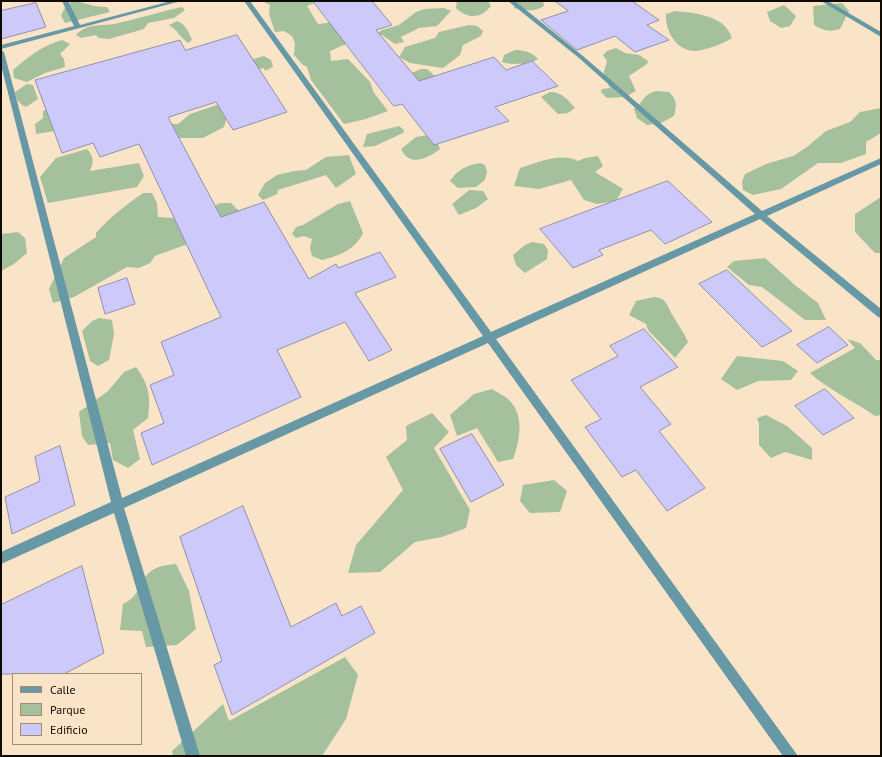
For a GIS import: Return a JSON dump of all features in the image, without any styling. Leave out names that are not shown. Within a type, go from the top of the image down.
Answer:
[{"type":"street","points":[[65,1],[77,26]]},
{"type":"street","points":[[1,47],[77,26],[178,1]]},
{"type":"street","points":[[247,1],[791,756]]},
{"type":"street","points":[[512,1],[581,58],[762,216],[881,314]]},
{"type":"street","points":[[824,1],[881,35]]},
{"type":"street","points":[[1,52],[118,506],[193,756]]},
{"type":"street","points":[[1,558],[881,162]]},
{"type":"green space","points":[[74,1],[93,6],[107,7],[110,12],[65,23],[61,16],[67,5]]},
{"type":"green space","points":[[262,1],[321,1],[307,6],[318,24],[352,20],[353,41],[330,51],[331,61],[348,59],[370,82],[374,93],[388,111],[366,119],[344,124],[311,80],[307,67],[303,65],[294,55],[295,43],[292,36],[284,31],[275,32],[269,14],[270,5]]},
{"type":"green space","points":[[457,1],[488,1],[491,6],[483,13],[469,16],[460,12],[456,8]]},
{"type":"green space","points":[[516,1],[543,1],[544,6],[533,10],[522,10],[514,8]]},
{"type":"green space","points":[[842,3],[849,11],[840,29],[820,29],[814,25],[813,6]]},
{"type":"green space","points":[[784,5],[796,16],[790,26],[781,28],[770,21],[767,12]]},
{"type":"green space","points":[[182,7],[185,10],[174,18],[148,23],[144,29],[109,39],[98,38],[96,35],[81,38],[76,35],[85,28],[114,24]]},
{"type":"green space","points":[[444,8],[451,11],[437,26],[419,28],[401,37],[404,42],[395,44],[382,35],[374,36],[382,30],[399,25],[416,12],[425,9]]},
{"type":"green space","points":[[675,11],[700,14],[716,20],[723,24],[732,38],[702,50],[697,51],[684,48],[674,40],[670,34],[666,21],[666,14]]},
{"type":"green space","points":[[177,21],[184,26],[190,34],[192,40],[188,43],[169,25]]},
{"type":"green space","points":[[469,25],[477,26],[483,31],[481,36],[463,45],[460,55],[443,68],[410,63],[399,57],[405,47],[435,38],[439,32]]},
{"type":"green space","points":[[62,40],[70,44],[60,54],[64,59],[65,67],[45,73],[27,82],[14,78],[13,70],[24,61],[42,48]]},
{"type":"green space","points":[[616,48],[625,53],[639,55],[648,61],[647,64],[629,76],[636,91],[625,97],[607,98],[601,92],[602,89],[610,88],[603,75],[607,61],[603,55],[607,51]]},
{"type":"green space","points":[[247,50],[253,59],[264,56],[271,60],[273,67],[265,71],[264,68],[255,70],[233,52]]},
{"type":"green space","points":[[515,50],[528,52],[538,59],[527,65],[502,62],[504,55]]},
{"type":"green space","points":[[421,69],[427,69],[436,77],[418,93],[409,74]]},
{"type":"green space","points":[[27,84],[33,85],[38,99],[26,107],[18,101],[15,92]]},
{"type":"green space","points":[[656,91],[669,92],[674,98],[676,109],[674,116],[661,123],[647,125],[637,118],[634,109],[645,97]]},
{"type":"green space","points":[[550,92],[558,93],[567,99],[575,108],[568,113],[558,114],[541,97]]},
{"type":"green space","points":[[226,102],[228,113],[224,127],[203,138],[180,138],[156,146],[164,124],[178,124],[190,114]]},
{"type":"green space","points":[[55,104],[61,130],[36,134],[35,124],[43,118],[43,111]]},
{"type":"green space","points":[[881,108],[881,133],[866,142],[866,154],[841,163],[818,163],[781,189],[753,195],[743,190],[742,182],[745,174],[766,164],[793,156],[807,147],[826,131],[850,122],[860,112]]},
{"type":"green space","points":[[399,126],[404,130],[403,133],[375,146],[363,147],[367,134]]},
{"type":"green space","points":[[428,135],[437,141],[440,149],[419,160],[414,160],[405,155],[401,149],[416,137]]},
{"type":"green space","points":[[87,149],[93,160],[90,171],[139,163],[144,176],[137,187],[48,203],[40,177],[56,158]]},
{"type":"green space","points":[[349,155],[356,174],[336,188],[326,175],[278,190],[277,194],[263,200],[258,195],[265,183],[277,175],[306,170],[326,157]]},
{"type":"green space","points":[[598,156],[603,166],[595,172],[623,189],[616,201],[597,204],[584,200],[571,180],[539,189],[514,186],[520,168],[549,159],[564,158],[578,161],[585,158]]},
{"type":"green space","points":[[480,163],[485,165],[487,171],[485,180],[476,187],[458,188],[450,181],[463,169]]},
{"type":"green space","points":[[469,190],[483,191],[488,199],[476,208],[459,215],[452,204]]},
{"type":"green space","points":[[143,193],[152,193],[157,203],[158,217],[189,219],[220,203],[231,203],[240,212],[218,233],[155,256],[150,263],[139,268],[127,267],[74,297],[53,303],[49,289],[64,258],[96,237],[96,233],[107,222]]},
{"type":"green space","points":[[881,197],[881,253],[875,253],[855,232],[855,214]]},
{"type":"green space","points":[[350,201],[363,233],[360,239],[351,248],[335,256],[322,260],[312,256],[310,248],[312,239],[304,236],[296,238],[292,234],[296,227],[303,225],[338,204]]},
{"type":"green space","points":[[18,232],[25,238],[27,253],[14,264],[1,271],[1,234]]},
{"type":"green space","points":[[532,242],[544,244],[548,250],[547,259],[525,273],[516,265],[513,255],[525,245]]},
{"type":"green space","points":[[765,258],[796,286],[818,303],[826,320],[805,320],[762,287],[749,285],[727,267],[734,261]]},
{"type":"green space","points":[[654,297],[662,299],[666,303],[688,342],[675,358],[648,330],[646,324],[629,315],[636,301]]},
{"type":"green space","points":[[99,318],[112,320],[114,334],[109,360],[98,366],[90,361],[82,331],[92,321]]},
{"type":"green space","points":[[847,339],[860,343],[876,360],[881,360],[881,415],[875,416],[810,373],[855,348]]},
{"type":"green space","points":[[737,356],[783,361],[798,371],[791,380],[758,381],[737,390],[721,379]]},
{"type":"green space","points":[[136,367],[144,379],[148,391],[149,410],[148,418],[133,430],[140,459],[128,468],[113,460],[110,443],[88,445],[82,436],[79,412],[108,391],[124,372]]},
{"type":"green space","points":[[492,389],[508,399],[513,405],[517,412],[520,428],[518,444],[513,459],[498,462],[477,428],[457,436],[450,415],[474,394]]},
{"type":"green space","points":[[432,413],[449,432],[434,448],[470,510],[466,528],[442,537],[415,542],[380,572],[348,573],[356,545],[403,490],[386,457],[407,440],[406,426]]},
{"type":"green space","points":[[766,415],[787,426],[812,448],[812,460],[785,452],[771,458],[759,445],[759,424],[757,418]]},
{"type":"green space","points":[[554,480],[567,491],[560,512],[530,513],[520,501],[523,485]]},
{"type":"green space","points":[[176,564],[189,591],[196,629],[177,645],[146,647],[142,631],[120,630],[123,604],[133,597],[144,579],[151,571],[166,565]]},
{"type":"green space","points":[[345,657],[358,675],[346,719],[322,756],[173,756],[172,751],[223,704],[229,721]]},
{"type":"building","points":[[313,1],[372,1],[392,25],[376,30],[419,81],[494,57],[506,70],[532,61],[558,86],[495,107],[509,121],[434,145],[402,104],[394,106]]},
{"type":"building","points":[[555,1],[632,1],[659,20],[647,25],[669,40],[635,52],[615,36],[577,50],[541,20],[568,11]]},
{"type":"building","points":[[36,3],[46,27],[1,39],[1,11]]},
{"type":"building","points":[[237,35],[287,112],[233,130],[216,102],[169,117],[169,119],[221,217],[264,202],[309,279],[336,264],[338,268],[380,252],[396,277],[355,293],[392,350],[369,361],[345,322],[277,350],[301,397],[152,465],[141,433],[164,423],[150,385],[174,375],[161,342],[221,317],[139,144],[100,157],[93,143],[62,153],[35,80],[180,40],[185,50]]},
{"type":"building","points":[[668,181],[712,222],[665,244],[651,230],[599,250],[603,255],[573,268],[540,229]]},
{"type":"building","points":[[727,270],[792,331],[762,347],[699,284]]},
{"type":"building","points":[[127,278],[135,304],[105,314],[98,288]]},
{"type":"building","points":[[829,327],[848,345],[817,363],[797,345]]},
{"type":"building","points":[[644,329],[678,367],[640,387],[671,424],[659,431],[705,488],[667,511],[636,470],[622,477],[585,427],[601,419],[571,380],[618,356],[610,346]]},
{"type":"building","points":[[825,389],[854,418],[823,435],[795,406]]},
{"type":"building","points":[[472,434],[504,485],[471,502],[440,449]]},
{"type":"building","points":[[60,446],[75,505],[12,534],[5,497],[40,481],[35,457]]},
{"type":"building","points":[[243,506],[291,627],[336,603],[342,616],[361,606],[375,633],[232,715],[214,665],[222,661],[180,537]]},
{"type":"building","points":[[82,566],[104,653],[66,673],[1,674],[1,605]]}]
